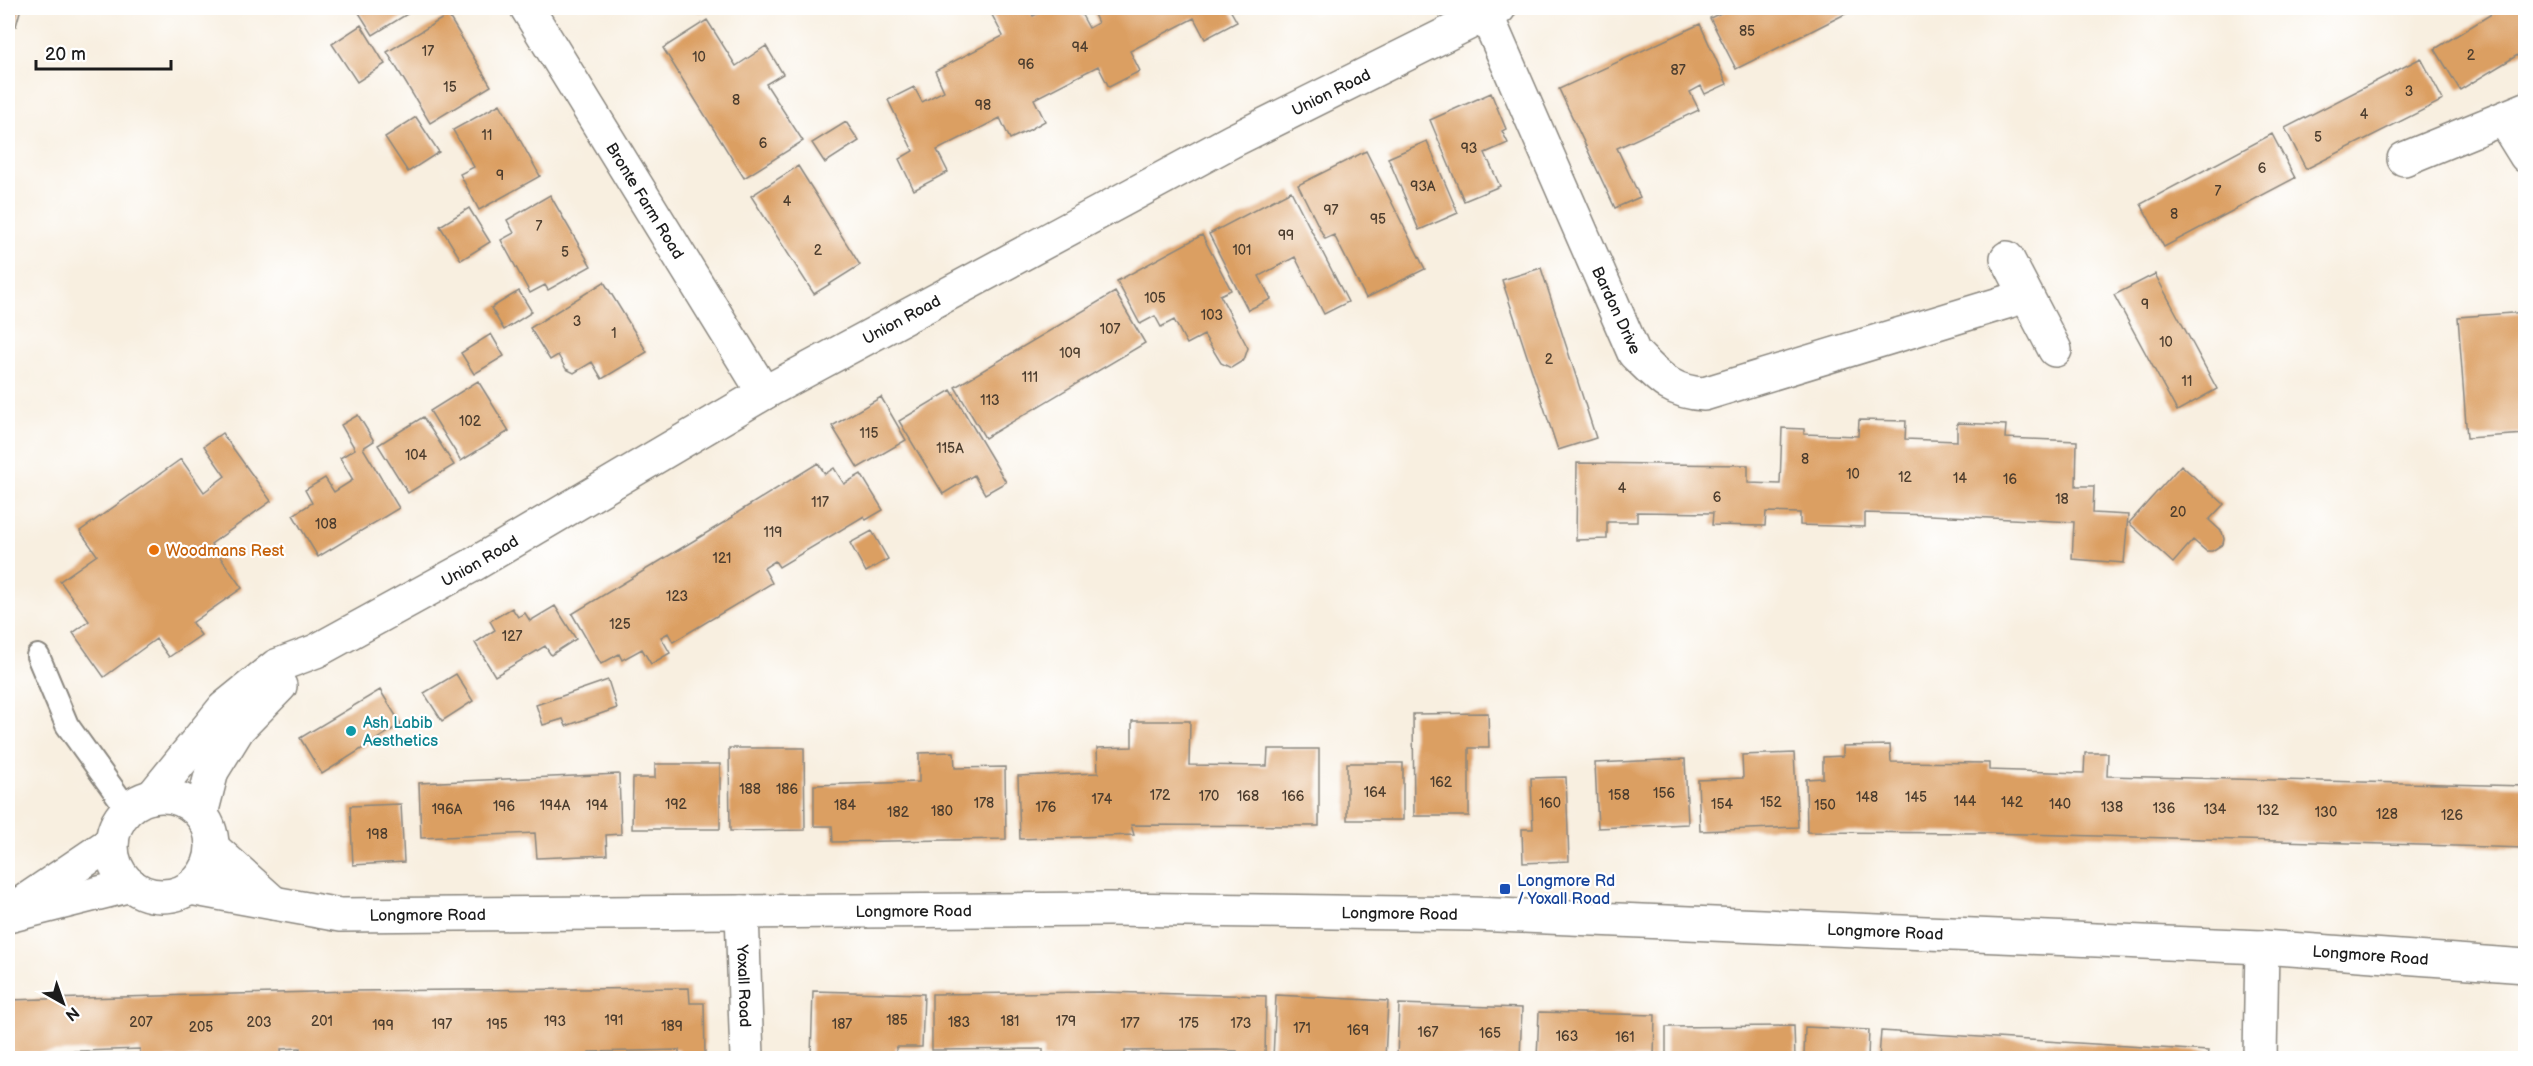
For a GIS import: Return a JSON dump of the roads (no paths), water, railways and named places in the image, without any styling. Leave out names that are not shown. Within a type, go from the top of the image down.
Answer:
[{"type":"street","name":"Bardon Drive","points":[[1492,11],[1634,353],[1657,376],[1682,393],[1704,394],[2026,296]]},
{"type":"street","name":"Union Road","points":[[140,803],[224,708],[276,666],[316,651],[471,566],[764,393],[1232,141],[1492,11]]},
{"type":"street","name":"Bronte Farm Road","points":[[543,16],[764,393]]},
{"type":"street","points":[[2404,159],[2514,114],[2526,156]]},
{"type":"street","points":[[2007,258],[2055,350]]},
{"type":"street","name":"Union Road","points":[[201,814],[212,771],[238,729],[316,651]]},
{"type":"street","points":[[172,796],[190,803],[201,814],[212,837],[213,848],[208,866],[190,888],[178,894],[153,896],[131,885],[116,865],[112,842],[119,821],[140,803],[172,796]]},
{"type":"street","points":[[8,914],[112,842]]},
{"type":"street","points":[[213,848],[274,903]]},
{"type":"street","points":[[8,914],[131,885]]},
{"type":"street","name":"Longmore Road","points":[[190,888],[340,915],[1107,909],[1473,914],[2262,947],[2526,966]]},
{"type":"street","name":"Yoxall Road","points":[[742,912],[747,1059]]},
{"type":"street","points":[[2260,1059],[2262,947]]},
{"type":"lane","points":[[38,656],[67,725],[140,803]]},
{"type":"place","name":"Woodmans Rest","points":[[154,550]]},
{"type":"place","name":"Ash Labib Aesthetics","points":[[351,731]]},
{"type":"place","name":"Longmore Rd / Yoxall Road","points":[[1505,889]]}]
